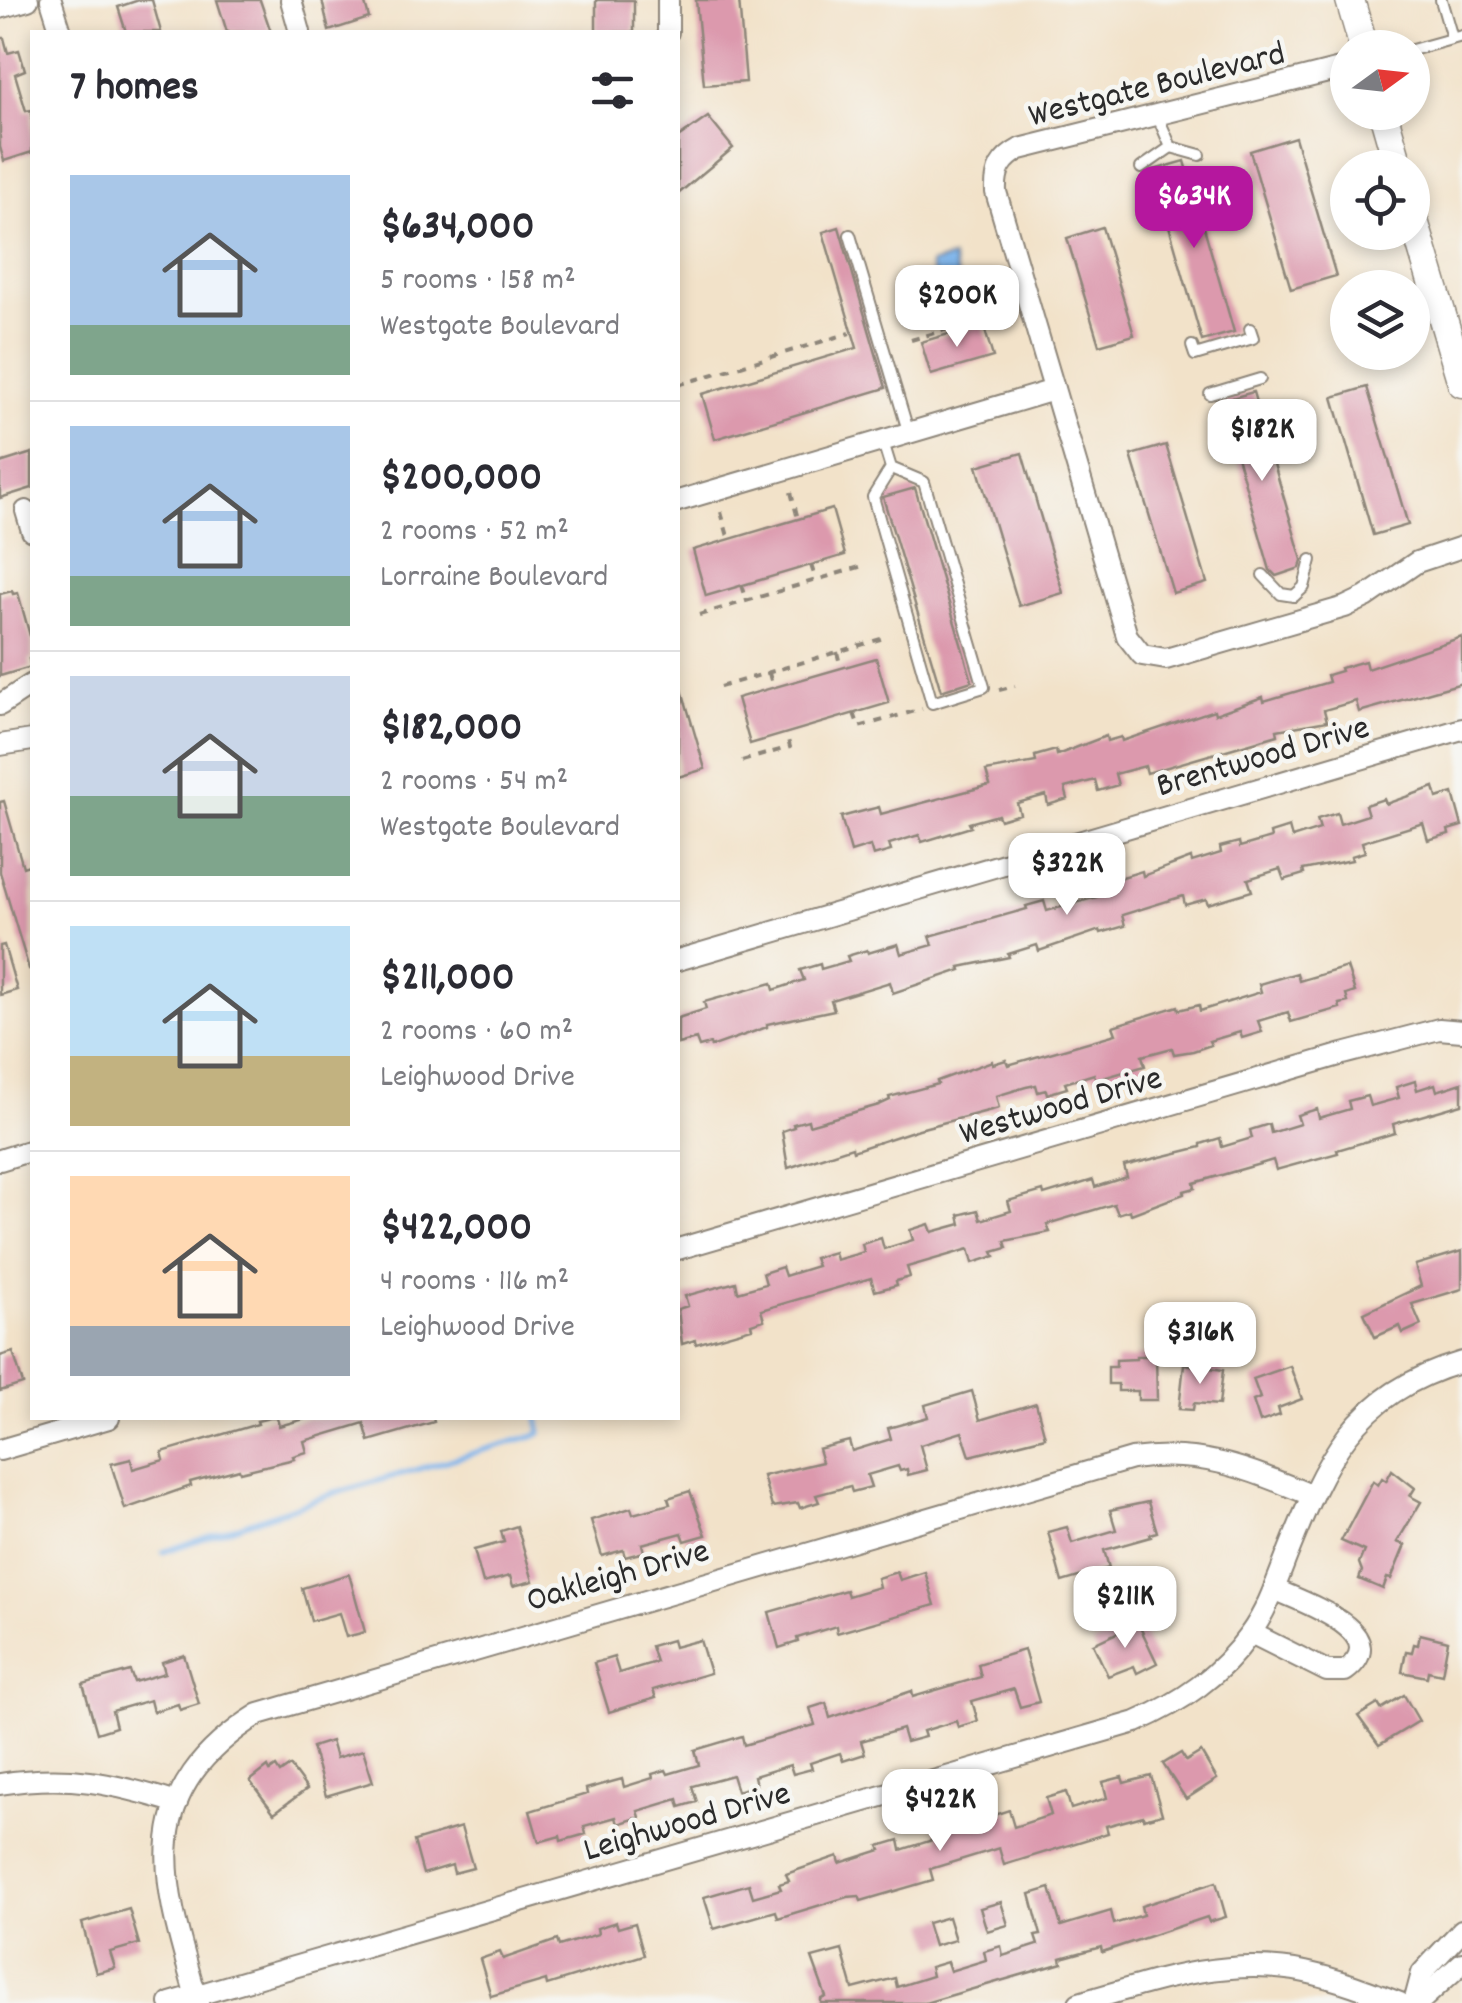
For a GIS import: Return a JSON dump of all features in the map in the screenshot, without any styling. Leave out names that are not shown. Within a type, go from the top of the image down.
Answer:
[{"type":"main road","points":[[1350,0],[1359,30]]},
{"type":"main road","points":[[1423,250],[1462,383]]},
{"type":"street","points":[[0,8],[28,0]]},
{"type":"street","points":[[51,0],[60,30]]},
{"type":"street","points":[[290,0],[299,30]]},
{"type":"street","points":[[668,0],[668,30]]},
{"type":"street","name":"Westgate Boulevard","points":[[1303,620],[1166,660],[1142,655],[1127,636],[996,192],[995,177],[1010,155],[1330,72]]},
{"type":"street","points":[[680,498],[1054,390]]},
{"type":"street","points":[[1303,620],[1366,597],[1417,562],[1462,547]]},
{"type":"street","points":[[0,705],[30,685]]},
{"type":"street","name":"Brentwood Drive","points":[[680,959],[1462,729]]},
{"type":"street","points":[[0,745],[30,740]]},
{"type":"street","name":"Westwood Drive","points":[[680,1248],[1343,1054],[1438,1029],[1462,1031]]},
{"type":"street","points":[[0,1160],[30,1151]]},
{"type":"street","name":"Leighwood Drive","points":[[170,2003],[197,1999],[1136,1722],[1192,1693],[1214,1675],[1251,1633],[1274,1588],[1310,1496],[1342,1439],[1366,1414],[1415,1379],[1462,1362]]},
{"type":"street","points":[[0,1450],[101,1420]]},
{"type":"street","name":"Oakleigh Drive","points":[[197,1999],[166,1881],[167,1843],[177,1804],[194,1772],[218,1743],[249,1720],[277,1706],[1096,1468],[1146,1457],[1204,1458],[1249,1470],[1310,1496]]},
{"type":"street","points":[[1251,1633],[1327,1671],[1345,1670],[1357,1658],[1359,1641],[1350,1626],[1274,1588]]},
{"type":"street","points":[[0,1784],[35,1778],[99,1781],[177,1804]]},
{"type":"street","points":[[1416,2003],[1422,1973],[1462,1930]]},
{"type":"street","points":[[1416,2003],[1462,1963]]},
{"type":"street","points":[[1080,2003],[1185,1973],[1258,1967],[1319,1976],[1400,2003]]},
{"type":"lane","points":[[1430,45],[1457,37],[1441,0]]},
{"type":"lane","points":[[1156,115],[1171,147],[1200,155]]},
{"type":"lane","points":[[1141,168],[1171,147]]},
{"type":"lane","points":[[850,235],[909,435]]},
{"type":"lane","points":[[1192,346],[1194,354],[1253,338],[1250,329]]},
{"type":"lane","points":[[1210,394],[1260,379]]},
{"type":"lane","points":[[883,442],[891,468],[873,497],[932,703],[984,688],[924,482],[891,468]]},
{"type":"lane","points":[[1294,596],[1304,587],[1312,560]]},
{"type":"lane","points":[[1263,576],[1281,594],[1294,596]]},
{"type":"lane","points":[[1294,596],[1303,620]]},
{"type":"path","points":[[911,340],[1008,311]]},
{"type":"path","points":[[680,384],[850,334]]},
{"type":"path","points":[[791,492],[798,519]]},
{"type":"path","points":[[722,512],[729,540]]},
{"type":"path","points":[[811,565],[816,580]]},
{"type":"path","points":[[699,615],[862,566]]},
{"type":"path","points":[[742,585],[747,601]]},
{"type":"path","points":[[720,687],[884,638]]},
{"type":"path","points":[[837,652],[841,668]]},
{"type":"path","points":[[769,672],[773,688]]},
{"type":"path","points":[[854,713],[859,727],[935,705]]},
{"type":"path","points":[[742,761],[790,748],[786,733]]},
{"type":"water","points":[[952,258],[967,310],[945,316],[930,264]]},
{"type":"building","points":[[152,0],[160,30],[125,30],[118,7]]},
{"type":"building","points":[[217,0],[260,0],[270,30],[226,30]]},
{"type":"building","points":[[322,0],[364,0],[369,18],[329,30]]},
{"type":"building","points":[[596,0],[634,0],[634,30],[596,30]]},
{"type":"building","points":[[696,0],[739,0],[746,82],[704,85]]},
{"type":"building","points":[[0,38],[4,38],[8,53],[19,50],[25,70],[15,74],[26,111],[30,110],[30,153],[4,161],[0,147]]},
{"type":"building","points":[[708,117],[733,148],[680,192],[680,137]]},
{"type":"building","points":[[1295,137],[1334,270],[1330,270],[1330,278],[1291,289],[1250,151]]},
{"type":"building","points":[[1185,161],[1234,332],[1202,341],[1153,170]]},
{"type":"building","points":[[839,227],[886,388],[715,439],[702,394],[857,348],[823,232]]},
{"type":"building","points":[[1102,227],[1134,335],[1099,345],[1067,238]]},
{"type":"building","points":[[983,324],[993,357],[931,375],[921,342]]},
{"type":"building","points":[[1367,387],[1408,525],[1373,535],[1333,397]]},
{"type":"building","points":[[1253,392],[1302,560],[1300,568],[1276,576],[1270,570],[1221,401]]},
{"type":"building","points":[[1166,445],[1207,583],[1173,593],[1131,455]]},
{"type":"building","points":[[1022,453],[1063,593],[1019,606],[977,466]]},
{"type":"building","points":[[30,454],[30,489],[0,498],[0,463]]},
{"type":"building","points":[[915,488],[972,681],[941,691],[883,497]]},
{"type":"building","points":[[832,509],[845,555],[706,596],[693,550]]},
{"type":"building","points":[[18,593],[30,636],[30,667],[0,676],[0,594]]},
{"type":"building","points":[[1462,637],[1462,683],[1359,712],[1356,701],[1324,710],[1327,721],[1277,730],[1278,735],[1147,773],[1145,766],[1115,774],[1118,785],[1098,791],[1095,780],[1065,788],[1068,799],[1048,805],[1046,795],[1017,803],[1020,814],[1000,820],[998,815],[969,823],[971,827],[922,842],[919,835],[889,844],[891,851],[873,856],[870,846],[851,852],[841,817],[879,807],[881,814],[990,785],[986,771],[1036,762],[1035,756],[1056,750],[1057,755],[1106,736],[1107,741],[1121,737],[1122,741],[1214,710],[1215,714],[1263,697],[1264,701],[1329,682],[1327,675],[1341,671],[1340,668],[1365,661],[1367,669]]},
{"type":"building","points":[[876,658],[889,703],[750,744],[737,698]]},
{"type":"building","points":[[680,690],[682,690],[705,769],[680,776]]},
{"type":"building","points":[[1434,787],[1437,798],[1453,793],[1462,826],[1428,840],[1423,823],[1362,842],[1365,852],[1351,856],[1352,860],[1303,870],[1304,874],[1284,880],[1280,869],[1248,879],[1252,891],[1208,904],[1206,899],[1185,905],[1183,896],[1122,915],[1125,926],[1101,933],[1100,930],[1039,951],[1037,945],[1008,954],[1009,957],[960,967],[961,970],[893,993],[890,982],[831,1000],[834,1010],[767,1024],[711,1047],[699,1047],[696,1039],[680,1043],[680,1017],[706,1009],[704,1002],[772,983],[774,990],[804,980],[800,970],[849,961],[847,956],[867,950],[868,953],[898,944],[901,954],[933,945],[930,936],[1027,909],[1026,906],[1044,901],[1047,911],[1097,897],[1093,886],[1142,871],[1143,876],[1191,858],[1192,862],[1221,853],[1220,847],[1239,842],[1240,847],[1271,838],[1270,833],[1289,827],[1292,838],[1320,829],[1317,819],[1337,813],[1340,824],[1368,815],[1365,805],[1384,799],[1386,804]]},
{"type":"building","points":[[4,801],[23,867],[30,865],[29,969],[0,872],[0,802]]},
{"type":"building","points":[[4,945],[17,990],[0,995],[0,946]]},
{"type":"building","points":[[1347,967],[1355,992],[1346,995],[1348,1002],[1339,1004],[1340,1008],[1291,1022],[1288,1012],[1258,1021],[1262,1032],[1242,1038],[1240,1032],[1209,1041],[1211,1045],[1193,1051],[1174,1054],[1172,1048],[1142,1056],[1145,1066],[1096,1080],[1094,1074],[1065,1083],[1067,1088],[1047,1094],[1046,1090],[1038,1092],[1036,1085],[1026,1087],[996,1096],[999,1108],[788,1168],[782,1131],[794,1127],[793,1124],[808,1120],[809,1125],[879,1105],[889,1097],[938,1084],[937,1081],[992,1061],[993,1064],[1006,1060],[1008,1065],[1116,1034],[1113,1026],[1178,1006],[1179,1010],[1199,1005],[1200,1011],[1261,992],[1259,984],[1297,973],[1299,981]]},
{"type":"building","points":[[1415,1081],[1417,1090],[1435,1084],[1437,1091],[1462,1083],[1462,1104],[1393,1124],[1395,1133],[1337,1150],[1338,1153],[1276,1170],[1273,1160],[1194,1183],[1195,1188],[1184,1194],[1131,1214],[1130,1210],[1118,1214],[1114,1204],[1047,1224],[1050,1232],[1005,1241],[1007,1248],[993,1252],[995,1256],[973,1263],[969,1249],[907,1267],[910,1277],[896,1281],[897,1285],[875,1291],[871,1278],[761,1310],[764,1320],[751,1324],[752,1328],[696,1344],[695,1340],[682,1344],[680,1308],[688,1306],[685,1296],[736,1282],[738,1292],[766,1284],[763,1273],[782,1267],[785,1276],[817,1266],[814,1258],[834,1252],[836,1260],[864,1252],[862,1244],[881,1238],[884,1249],[913,1240],[910,1230],[929,1224],[932,1232],[961,1224],[959,1215],[978,1210],[981,1220],[1011,1211],[1008,1201],[1093,1180],[1095,1187],[1127,1177],[1124,1166],[1201,1147],[1220,1138],[1222,1147],[1252,1138],[1250,1130],[1269,1124],[1271,1133],[1300,1124],[1297,1115],[1317,1109],[1319,1118],[1350,1109],[1348,1101],[1367,1096],[1370,1106],[1399,1098],[1396,1087]]},
{"type":"building","points":[[1462,1251],[1462,1289],[1412,1304],[1421,1325],[1403,1333],[1400,1326],[1375,1337],[1364,1313],[1421,1286],[1415,1265]]},
{"type":"building","points":[[13,1352],[23,1384],[0,1391],[0,1356]]},
{"type":"building","points":[[1156,1356],[1157,1400],[1138,1400],[1138,1391],[1118,1391],[1118,1384],[1108,1384],[1108,1367],[1116,1367],[1116,1360]]},
{"type":"building","points":[[1184,1364],[1223,1370],[1219,1405],[1194,1403],[1193,1410],[1179,1409]]},
{"type":"building","points":[[1290,1366],[1302,1399],[1278,1408],[1280,1415],[1260,1422],[1253,1401],[1260,1398],[1253,1379]]},
{"type":"building","points":[[972,1391],[980,1420],[1036,1403],[1045,1437],[970,1456],[962,1432],[920,1445],[927,1470],[908,1475],[907,1469],[900,1471],[898,1466],[867,1475],[871,1487],[852,1492],[850,1486],[816,1495],[819,1502],[800,1508],[798,1503],[772,1507],[763,1476],[822,1462],[818,1449],[849,1441],[852,1451],[891,1439],[888,1428],[928,1417],[925,1405]]},
{"type":"building","points":[[278,1420],[279,1426],[301,1420],[434,1422],[369,1441],[364,1423],[304,1441],[307,1452],[293,1456],[294,1459],[190,1482],[191,1486],[125,1509],[111,1464],[131,1459],[133,1469],[164,1460],[162,1452],[258,1424],[257,1421]]},
{"type":"building","points":[[1392,1470],[1415,1488],[1410,1496],[1421,1502],[1397,1542],[1405,1545],[1383,1589],[1359,1579],[1364,1551],[1341,1541],[1373,1481],[1378,1485],[1382,1478],[1386,1481]]},
{"type":"building","points":[[690,1491],[706,1535],[685,1541],[682,1533],[642,1544],[644,1552],[625,1557],[623,1550],[602,1556],[591,1520],[631,1508],[633,1514],[670,1504],[668,1498]]},
{"type":"building","points":[[1148,1502],[1157,1532],[1104,1550],[1109,1568],[1062,1582],[1048,1532],[1067,1527],[1072,1543],[1116,1530],[1110,1510]]},
{"type":"building","points":[[517,1526],[533,1581],[513,1586],[510,1576],[483,1583],[474,1550],[504,1542],[501,1531]]},
{"type":"building","points":[[897,1572],[900,1580],[925,1572],[935,1605],[837,1633],[836,1626],[779,1648],[769,1612],[846,1590],[848,1596],[879,1587],[877,1578]]},
{"type":"building","points":[[349,1574],[365,1632],[346,1637],[339,1613],[311,1621],[302,1588]]},
{"type":"building","points":[[1138,1623],[1157,1663],[1137,1673],[1134,1666],[1108,1676],[1093,1644]]},
{"type":"building","points":[[1420,1634],[1448,1641],[1442,1674],[1428,1671],[1427,1677],[1402,1672],[1406,1651],[1412,1652],[1414,1644],[1418,1645]]},
{"type":"building","points":[[672,1640],[674,1647],[700,1640],[710,1673],[653,1690],[656,1698],[609,1712],[594,1663],[614,1657],[619,1673],[656,1662],[651,1646]]},
{"type":"building","points":[[1024,1650],[1039,1702],[1020,1707],[1014,1689],[972,1701],[978,1721],[958,1727],[956,1721],[923,1731],[925,1737],[906,1742],[902,1729],[861,1741],[865,1754],[843,1761],[840,1753],[810,1763],[812,1769],[793,1774],[790,1765],[754,1776],[756,1785],[737,1791],[732,1775],[692,1786],[697,1802],[680,1807],[678,1799],[638,1811],[640,1817],[618,1824],[616,1817],[584,1826],[586,1834],[539,1842],[530,1811],[622,1779],[624,1787],[653,1778],[652,1774],[666,1770],[668,1774],[699,1765],[695,1750],[742,1736],[744,1745],[815,1725],[810,1708],[826,1703],[830,1718],[912,1691],[913,1697],[981,1677],[978,1664]]},
{"type":"building","points":[[184,1655],[199,1704],[180,1710],[178,1704],[153,1712],[150,1700],[112,1711],[116,1727],[97,1733],[83,1684],[130,1671],[134,1682],[165,1673],[162,1662]]},
{"type":"building","points":[[1404,1695],[1419,1721],[1379,1745],[1358,1716],[1378,1704],[1381,1709]]},
{"type":"building","points":[[331,1741],[336,1758],[363,1750],[373,1782],[326,1796],[312,1747]]},
{"type":"building","points":[[1201,1752],[1217,1779],[1186,1799],[1163,1764],[1181,1753],[1186,1761]]},
{"type":"building","points":[[290,1766],[307,1789],[274,1813],[250,1781],[268,1767],[270,1771],[276,1767],[280,1773]]},
{"type":"building","points":[[1151,1776],[1162,1814],[1106,1826],[1108,1833],[1004,1865],[999,1848],[930,1869],[933,1880],[861,1901],[859,1896],[847,1897],[778,1918],[776,1911],[714,1929],[704,1897],[749,1884],[753,1897],[781,1889],[779,1884],[789,1881],[786,1874],[838,1856],[840,1863],[899,1840],[901,1850],[939,1838],[935,1827],[956,1820],[958,1827],[1009,1810],[1014,1827],[1051,1815],[1046,1798],[1066,1792],[1071,1809],[1107,1798],[1103,1782],[1122,1777],[1124,1783]]},
{"type":"building","points":[[461,1827],[473,1868],[454,1873],[452,1865],[423,1874],[414,1841]]},
{"type":"building","points":[[1216,1882],[1226,1917],[1209,1922],[1207,1917],[1102,1952],[1101,1947],[1061,1958],[1062,1963],[925,2003],[821,2003],[826,1997],[812,1958],[842,1950],[853,1989],[895,1978],[897,1987],[932,1976],[930,1967],[947,1962],[950,1971],[986,1960],[984,1951],[1001,1946],[1003,1956],[1038,1945],[1035,1936],[1041,1935],[1030,1894],[1050,1888],[1061,1926],[1111,1911],[1114,1924],[1143,1915],[1141,1906]]},
{"type":"building","points":[[1001,1902],[1008,1925],[987,1931],[980,1908]]},
{"type":"building","points":[[129,1909],[139,1944],[110,1952],[115,1968],[96,1973],[82,1923]]},
{"type":"building","points":[[948,1917],[955,1940],[934,1946],[927,1923]]},
{"type":"building","points":[[616,1922],[618,1928],[635,1923],[644,1955],[547,1985],[546,1980],[491,1996],[480,1959],[500,1952],[503,1959],[557,1940],[559,1946],[598,1934],[597,1928]]},
{"type":"waterway","points":[[163,1552],[332,1494],[539,1434],[538,1420]]}]
